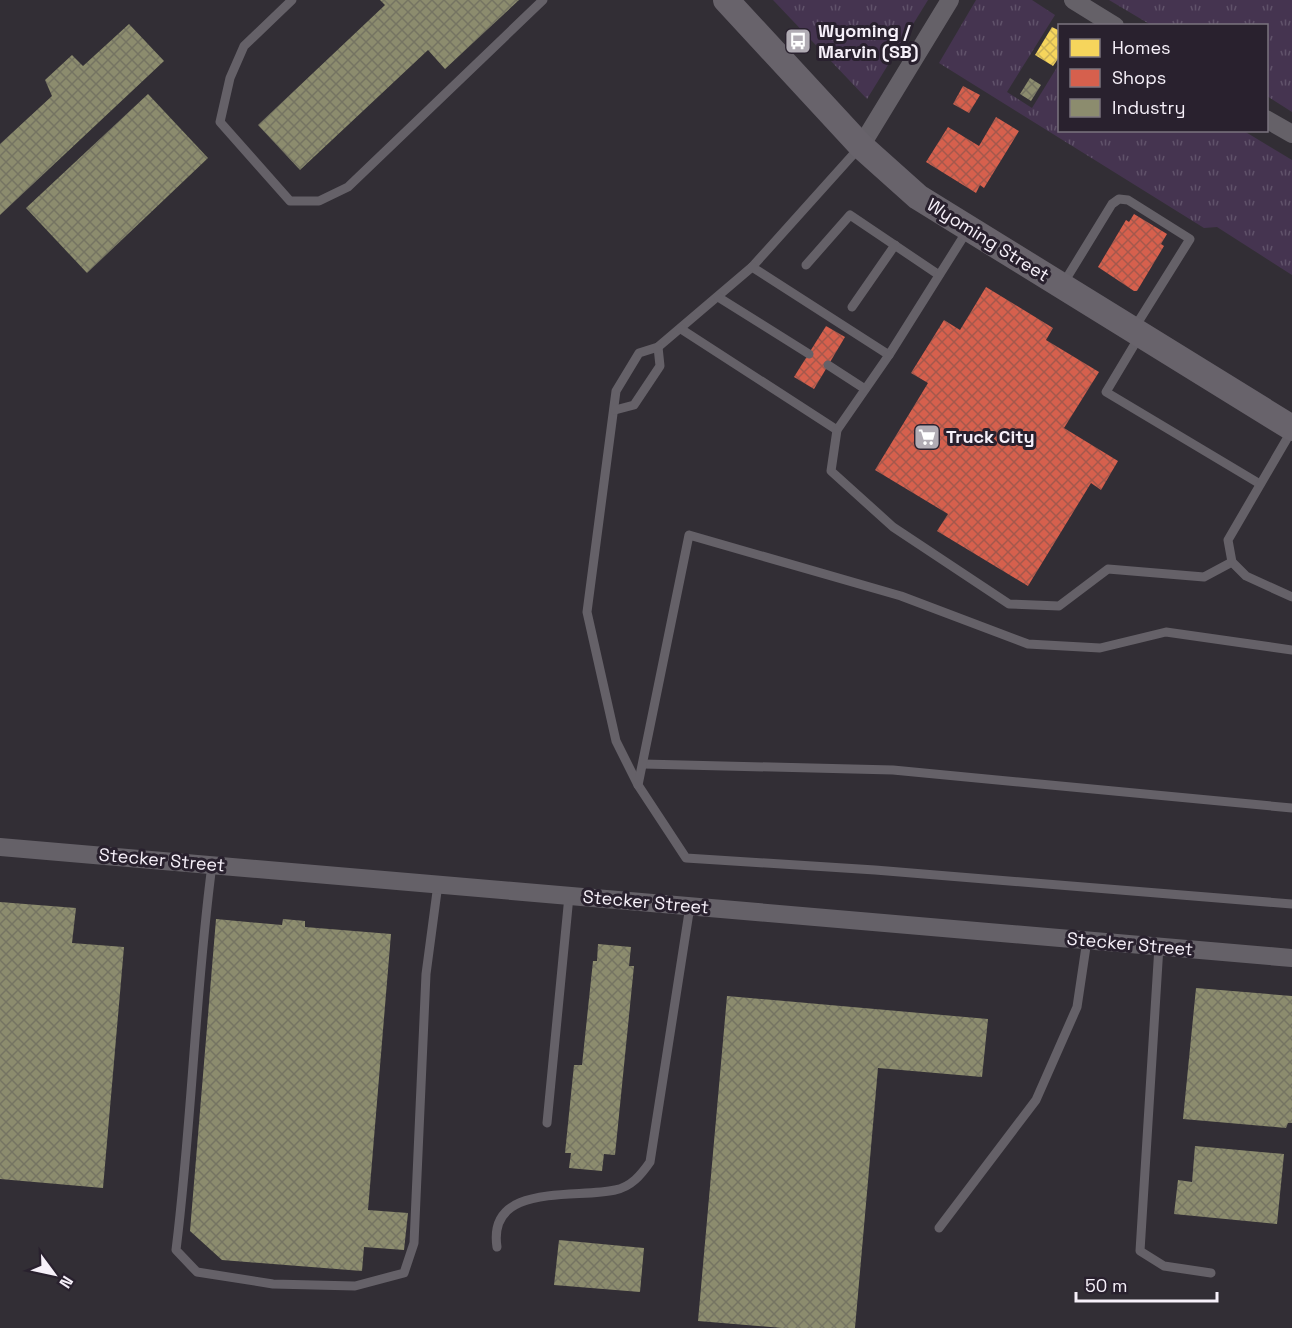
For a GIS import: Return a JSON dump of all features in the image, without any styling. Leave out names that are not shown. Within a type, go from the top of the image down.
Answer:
[{"type":"main road","name":"Wyoming Street","points":[[726,0],[861,146],[918,196],[1292,429]]},
{"type":"street","points":[[861,146],[950,0]]},
{"type":"street","points":[[1073,0],[1112,24]]},
{"type":"street","points":[[1268,120],[1292,134]]},
{"type":"street","name":"Stecker Street","points":[[0,847],[1292,958]]},
{"type":"lane","points":[[292,0],[244,46],[230,78],[220,122],[290,201],[319,201],[348,187],[543,0]]},
{"type":"lane","points":[[861,146],[752,267],[658,347],[639,353],[616,391],[587,612],[616,741],[638,785],[686,858],[886,871],[1292,904]]},
{"type":"lane","points":[[1062,286],[1112,204],[1119,199],[1128,200],[1190,239],[1106,392],[1260,484]]},
{"type":"lane","points":[[806,265],[850,215],[939,275]]},
{"type":"lane","points":[[968,229],[889,355],[837,430],[831,471],[893,527],[1009,604],[1059,606],[1108,569],[1204,577],[1232,562]]},
{"type":"lane","points":[[852,307],[895,245]]},
{"type":"lane","points":[[752,267],[889,355]]},
{"type":"lane","points":[[718,297],[809,354]]},
{"type":"lane","points":[[681,329],[837,430]]},
{"type":"lane","points":[[615,410],[634,405],[660,366],[658,347]]},
{"type":"lane","points":[[828,365],[865,389]]},
{"type":"lane","points":[[1292,429],[1228,540],[1232,562],[1246,576],[1292,597]]},
{"type":"lane","points":[[638,785],[689,535],[901,596],[1028,644],[1100,648],[1166,632],[1292,650]]},
{"type":"lane","points":[[643,764],[893,770],[1292,808]]},
{"type":"lane","points":[[212,865],[200,954],[183,1192],[176,1250],[197,1272],[273,1284],[355,1286],[404,1273],[414,1244],[426,974],[438,884]]},
{"type":"lane","points":[[547,1123],[569,896]]},
{"type":"lane","points":[[496,1247],[494,1230],[501,1214],[526,1201],[555,1193],[616,1190],[638,1179],[650,1162],[690,906]]},
{"type":"lane","points":[[939,1228],[1036,1100],[1077,1007],[1087,940]]},
{"type":"lane","points":[[1159,946],[1140,1251],[1164,1266],[1210,1273]]},
{"type":"green space","points":[[773,0],[928,0],[867,99]]},
{"type":"green space","points":[[976,0],[1032,0],[1055,15],[1007,92],[1032,108],[1058,66],[1058,132],[1246,132],[1292,160],[1292,275],[1217,227],[1204,228],[939,63]]},
{"type":"green space","points":[[1109,0],[1292,0],[1292,112],[1268,97],[1268,24],[1149,24]]},
{"type":"building: Homes","points":[[1052,27],[1058,30],[1058,59],[1053,66],[1035,55]]},
{"type":"building: Shops","points":[[963,86],[980,95],[969,113],[953,104]]},
{"type":"building: Shops","points":[[996,117],[1019,131],[984,188],[980,185],[976,193],[926,162],[948,127],[979,146]]},
{"type":"building: Shops","points":[[1134,214],[1167,234],[1161,244],[1164,246],[1137,291],[1098,267],[1126,220],[1129,222]]},
{"type":"building: Shops","points":[[986,287],[1053,328],[1046,340],[1099,372],[1064,428],[1118,461],[1101,490],[1091,483],[1028,586],[937,531],[948,514],[875,470],[928,383],[911,373],[944,320],[960,330]]},
{"type":"building: Shops","points":[[826,326],[845,337],[814,389],[794,377]]},
{"type":"building: Industry","points":[[380,0],[519,0],[445,69],[428,50],[300,170],[258,125],[385,5]]},
{"type":"building: Industry","points":[[129,24],[164,61],[0,215],[0,144],[52,96],[45,80],[72,55],[83,66]]},
{"type":"building: Industry","points":[[1030,78],[1041,85],[1031,101],[1020,94]]},
{"type":"building: Industry","points":[[148,94],[208,158],[87,273],[26,208]]},
{"type":"building: Industry","points":[[0,902],[76,908],[72,943],[124,947],[103,1188],[0,1179]]},
{"type":"building: Industry","points":[[216,919],[282,925],[283,919],[305,921],[305,927],[391,934],[368,1210],[408,1213],[404,1250],[364,1247],[362,1271],[222,1260],[190,1231]]},
{"type":"building: Industry","points":[[598,944],[631,947],[629,966],[634,966],[615,1155],[604,1154],[602,1171],[569,1168],[571,1153],[565,1153],[574,1065],[582,1065],[593,961],[597,961]]},
{"type":"building: Industry","points":[[1196,988],[1292,996],[1292,1123],[1288,1123],[1286,1128],[1183,1119]]},
{"type":"building: Industry","points":[[727,996],[988,1019],[982,1077],[878,1068],[855,1328],[782,1328],[698,1321]]},
{"type":"building: Industry","points":[[1195,1146],[1284,1154],[1277,1224],[1174,1214],[1178,1180],[1192,1182]]},
{"type":"building: Industry","points":[[559,1240],[644,1248],[640,1292],[554,1285]]},
{"type":"place","name":"Wyoming / Marvin (SB)","points":[[798,41]]},
{"type":"place","name":"Truck City","points":[[927,437]]}]
